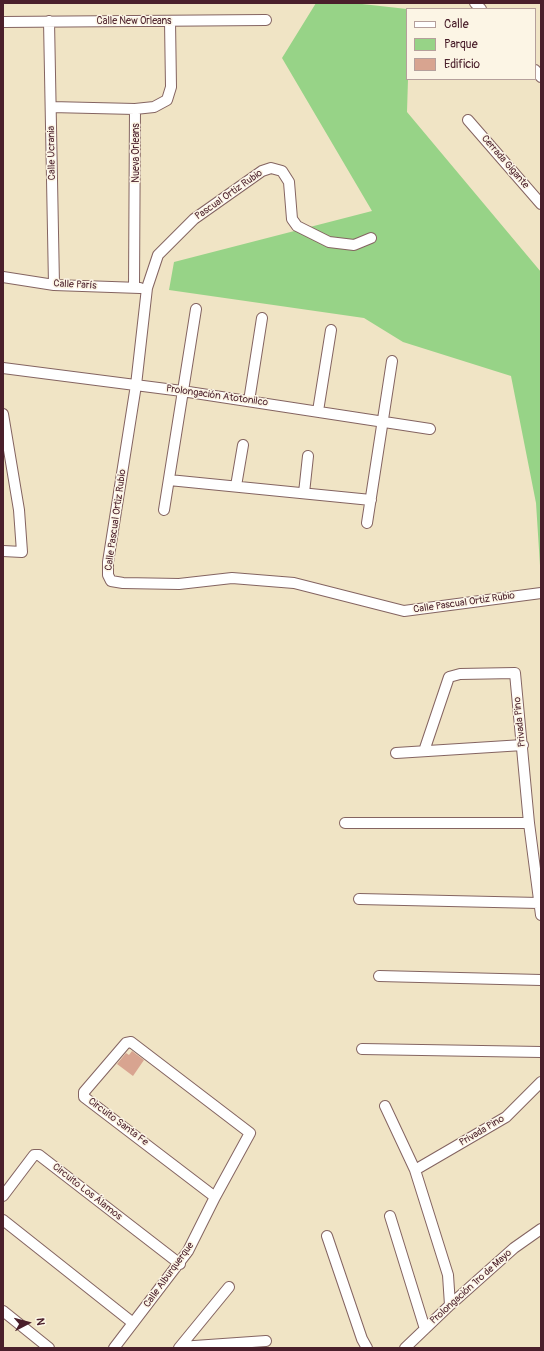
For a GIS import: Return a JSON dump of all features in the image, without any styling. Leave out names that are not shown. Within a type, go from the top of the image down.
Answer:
[{"type":"street","name":"Calle New Orleans","points":[[3,22],[266,20]]},
{"type":"street","name":"Calle Ucrania","points":[[49,21],[54,285]]},
{"type":"street","name":"Nueva Orleans","points":[[134,287],[135,109],[154,107],[167,100],[172,87],[170,21]]},
{"type":"street","points":[[51,107],[135,109]]},
{"type":"street","name":"Cerrada Gigante","points":[[468,120],[541,204]]},
{"type":"street","name":"Pascual Ortiz Rubio","points":[[147,288],[158,255],[194,219],[262,171],[271,168],[282,171],[289,182],[292,219],[297,226],[329,242],[354,245],[371,238]]},
{"type":"street","name":"Calle París","points":[[3,277],[54,285],[147,288]]},
{"type":"street","name":"Calle Pascual Ortiz Rubio","points":[[147,288],[136,385],[108,562],[108,575],[111,581],[179,584],[232,578],[294,583],[404,611],[541,593]]},
{"type":"street","points":[[164,510],[196,309]]},
{"type":"street","points":[[249,401],[262,318]]},
{"type":"street","points":[[318,412],[331,330]]},
{"type":"street","points":[[367,523],[384,422],[392,361]]},
{"type":"street","name":"Prolongación Atotonilco","points":[[3,368],[182,391],[430,428]]},
{"type":"street","points":[[3,414],[19,510],[22,552],[3,551]]},
{"type":"street","points":[[236,486],[242,445]]},
{"type":"street","points":[[304,493],[308,456]]},
{"type":"street","points":[[169,480],[370,500]]},
{"type":"street","name":"Privada Pino","points":[[424,750],[449,677],[460,674],[515,673],[523,745],[529,823],[541,915]]},
{"type":"street","points":[[396,753],[424,750],[523,745]]},
{"type":"street","points":[[345,823],[529,823]]},
{"type":"street","points":[[359,899],[540,904]]},
{"type":"street","points":[[379,976],[541,980]]},
{"type":"street","name":"Circuito Santa Fe","points":[[215,1197],[84,1097],[84,1092],[126,1043],[132,1042],[250,1132]]},
{"type":"street","points":[[362,1049],[541,1052]]},
{"type":"street","name":"Privada Pino","points":[[415,1170],[506,1117],[541,1082]]},
{"type":"street","points":[[385,1106],[415,1170],[448,1275],[450,1304]]},
{"type":"street","name":"Calle Alburquerque","points":[[114,1348],[180,1264],[196,1237],[215,1197],[250,1132]]},
{"type":"street","name":"Circuito Los Álamos","points":[[3,1196],[34,1155],[39,1155],[180,1264]]},
{"type":"street","points":[[390,1216],[425,1328]]},
{"type":"street","points":[[3,1220],[133,1323]]},
{"type":"street","name":"Prolongación 1ro de Mayo","points":[[405,1348],[450,1304],[514,1248],[541,1229]]},
{"type":"street","points":[[327,1236],[362,1339],[367,1348]]},
{"type":"street","points":[[179,1348],[229,1287]]},
{"type":"street","points":[[3,1311],[49,1348]]},
{"type":"street","points":[[179,1348],[266,1342]]},
{"type":"green space","points":[[316,3],[353,3],[406,9],[406,80],[408,80],[407,112],[541,272],[541,581],[536,503],[511,376],[403,342],[364,318],[169,290],[174,262],[372,211],[282,58]]},
{"type":"building","points":[[132,1051],[144,1060],[133,1076],[117,1064],[126,1053],[129,1055]]}]
